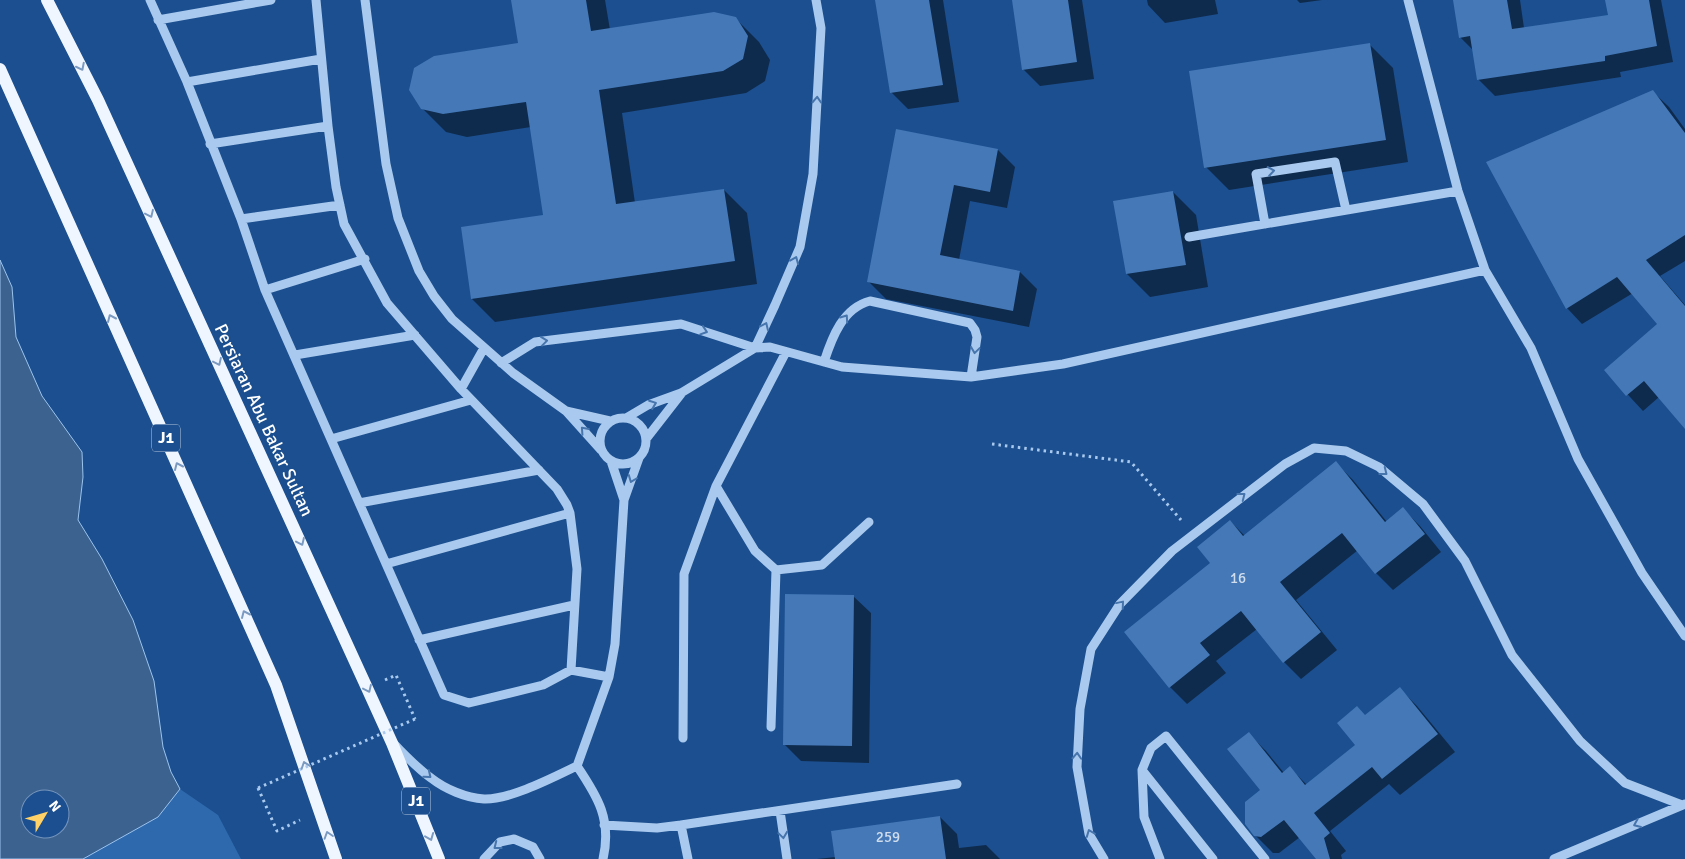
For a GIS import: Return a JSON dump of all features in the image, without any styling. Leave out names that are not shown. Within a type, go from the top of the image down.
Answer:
[{"type":"main road","name":"Persiaran Abu Bakar Sultan","points":[[47,0],[98,100],[392,743],[439,859]]},
{"type":"main road","name":"J1","points":[[0,69],[276,685],[336,859]]},
{"type":"street","points":[[55,0],[59,24]]},
{"type":"street","points":[[150,0],[187,82],[241,219],[266,290],[444,694],[469,703],[543,685],[571,670],[609,677]]},
{"type":"street","points":[[158,20],[271,0]]},
{"type":"street","points":[[316,0],[328,126],[336,188],[344,224],[365,259],[387,303],[471,400],[557,488],[567,505],[570,513],[577,569],[571,670]]},
{"type":"street","points":[[365,0],[386,164],[398,218],[419,271],[434,296],[452,319],[501,363],[566,411],[611,461],[624,500]]},
{"type":"street","points":[[566,411],[610,421],[626,418],[648,405],[681,394],[755,348],[800,247],[813,174],[821,28],[816,0]]},
{"type":"street","points":[[1408,0],[1458,191],[1485,270],[1531,348],[1578,458],[1642,573],[1685,636]]},
{"type":"street","points":[[187,82],[322,59]]},
{"type":"street","points":[[210,144],[328,126]]},
{"type":"street","points":[[1265,224],[1256,174],[1335,162],[1346,210]]},
{"type":"street","points":[[1189,237],[1458,191]]},
{"type":"street","points":[[241,219],[340,205]]},
{"type":"street","points":[[266,290],[365,259]]},
{"type":"street","points":[[501,363],[535,342],[680,324],[755,348],[770,347],[842,366],[971,377],[1063,364],[1485,270]]},
{"type":"street","points":[[824,362],[829,347],[844,318],[859,304],[870,301],[970,324],[975,330],[977,337],[971,377]]},
{"type":"street","points":[[295,355],[415,335]]},
{"type":"street","points":[[461,389],[484,348]]},
{"type":"street","points":[[683,738],[684,574],[716,486],[786,352]]},
{"type":"street","points":[[646,439],[681,394]]},
{"type":"street","points":[[331,439],[471,400]]},
{"type":"street","points":[[392,743],[431,778],[457,793],[484,799],[510,794],[544,782],[577,766],[609,677],[615,644],[624,500],[639,458],[646,446],[644,431],[640,424],[626,418]]},
{"type":"street","points":[[601,450],[600,434],[610,421]]},
{"type":"street","points":[[1104,859],[1089,834],[1077,767],[1080,709],[1091,649],[1120,604],[1172,551],[1284,464],[1314,448],[1346,451],[1379,467],[1423,504],[1465,562],[1512,654],[1580,741],[1625,783],[1683,804]]},
{"type":"street","points":[[611,461],[625,464],[639,458]]},
{"type":"street","points":[[359,503],[540,470]]},
{"type":"street","points":[[716,486],[756,551],[776,570],[771,727]]},
{"type":"street","points":[[386,564],[570,513]]},
{"type":"street","points":[[776,570],[822,565],[869,522]]},
{"type":"street","points":[[419,640],[574,605]]},
{"type":"street","points":[[1160,859],[1144,817],[1142,770],[1151,748],[1166,736],[1265,859]]},
{"type":"street","points":[[577,766],[593,789],[602,808],[606,842],[603,859]]},
{"type":"street","points":[[1142,770],[1212,859]]},
{"type":"street","points":[[604,826],[657,828],[957,784]]},
{"type":"street","points":[[1554,859],[1683,804]]},
{"type":"street","points":[[780,811],[787,859]]},
{"type":"street","points":[[681,825],[688,859]]},
{"type":"street","points":[[484,859],[500,842],[514,839],[533,847],[540,859]]},
{"type":"path","points":[[992,444],[1131,462],[1193,534]]},
{"type":"path","points":[[277,830],[258,788],[415,719],[396,675]]},
{"type":"shaded area","points":[[0,260],[12,287],[16,337],[42,396],[82,452],[83,477],[78,520],[102,559],[133,620],[154,681],[163,747],[171,772],[180,789],[158,817],[83,859],[0,859]]},
{"type":"shaded area","points":[[180,789],[218,815],[241,859],[82,859],[158,817]]},
{"type":"building","points":[[511,0],[586,0],[591,31],[714,12],[736,17],[748,36],[743,59],[723,71],[599,90],[616,204],[724,189],[735,261],[471,299],[461,227],[543,215],[526,102],[443,114],[421,109],[409,90],[414,68],[434,56],[518,43]]},
{"type":"building","points":[[875,0],[929,0],[943,85],[890,93]]},
{"type":"building","points":[[1012,0],[1068,0],[1077,62],[1022,70]]},
{"type":"building","points":[[1453,0],[1507,0],[1512,29],[1608,15],[1605,0],[1649,0],[1657,46],[1605,56],[1605,61],[1477,80],[1470,36],[1459,38]]},
{"type":"building","points":[[1370,43],[1386,140],[1204,168],[1189,71]]},
{"type":"building","points":[[1653,90],[1685,133],[1685,235],[1646,260],[1685,306],[1685,429],[1644,381],[1626,396],[1604,370],[1657,324],[1617,277],[1566,309],[1486,162]]},
{"type":"building","points":[[896,129],[998,149],[990,192],[954,185],[940,255],[1020,271],[1013,311],[867,282]]},
{"type":"building","points":[[1173,191],[1186,265],[1126,274],[1113,201]]},
{"type":"building","points":[[1336,461],[1385,522],[1403,507],[1425,534],[1375,574],[1342,533],[1280,582],[1321,632],[1283,663],[1241,611],[1200,643],[1210,655],[1169,688],[1124,632],[1210,563],[1197,547],[1230,520],[1243,536]]},
{"type":"building","points":[[785,594],[854,595],[852,746],[783,745]]},
{"type":"building","points":[[1400,687],[1438,734],[1382,779],[1372,767],[1314,813],[1330,833],[1324,838],[1330,859],[1316,859],[1284,820],[1261,837],[1254,836],[1245,824],[1245,802],[1260,790],[1227,749],[1249,732],[1282,773],[1290,766],[1305,785],[1355,745],[1337,723],[1357,706],[1365,715]]},
{"type":"building","points":[[940,816],[946,859],[835,859],[831,831]]}]
